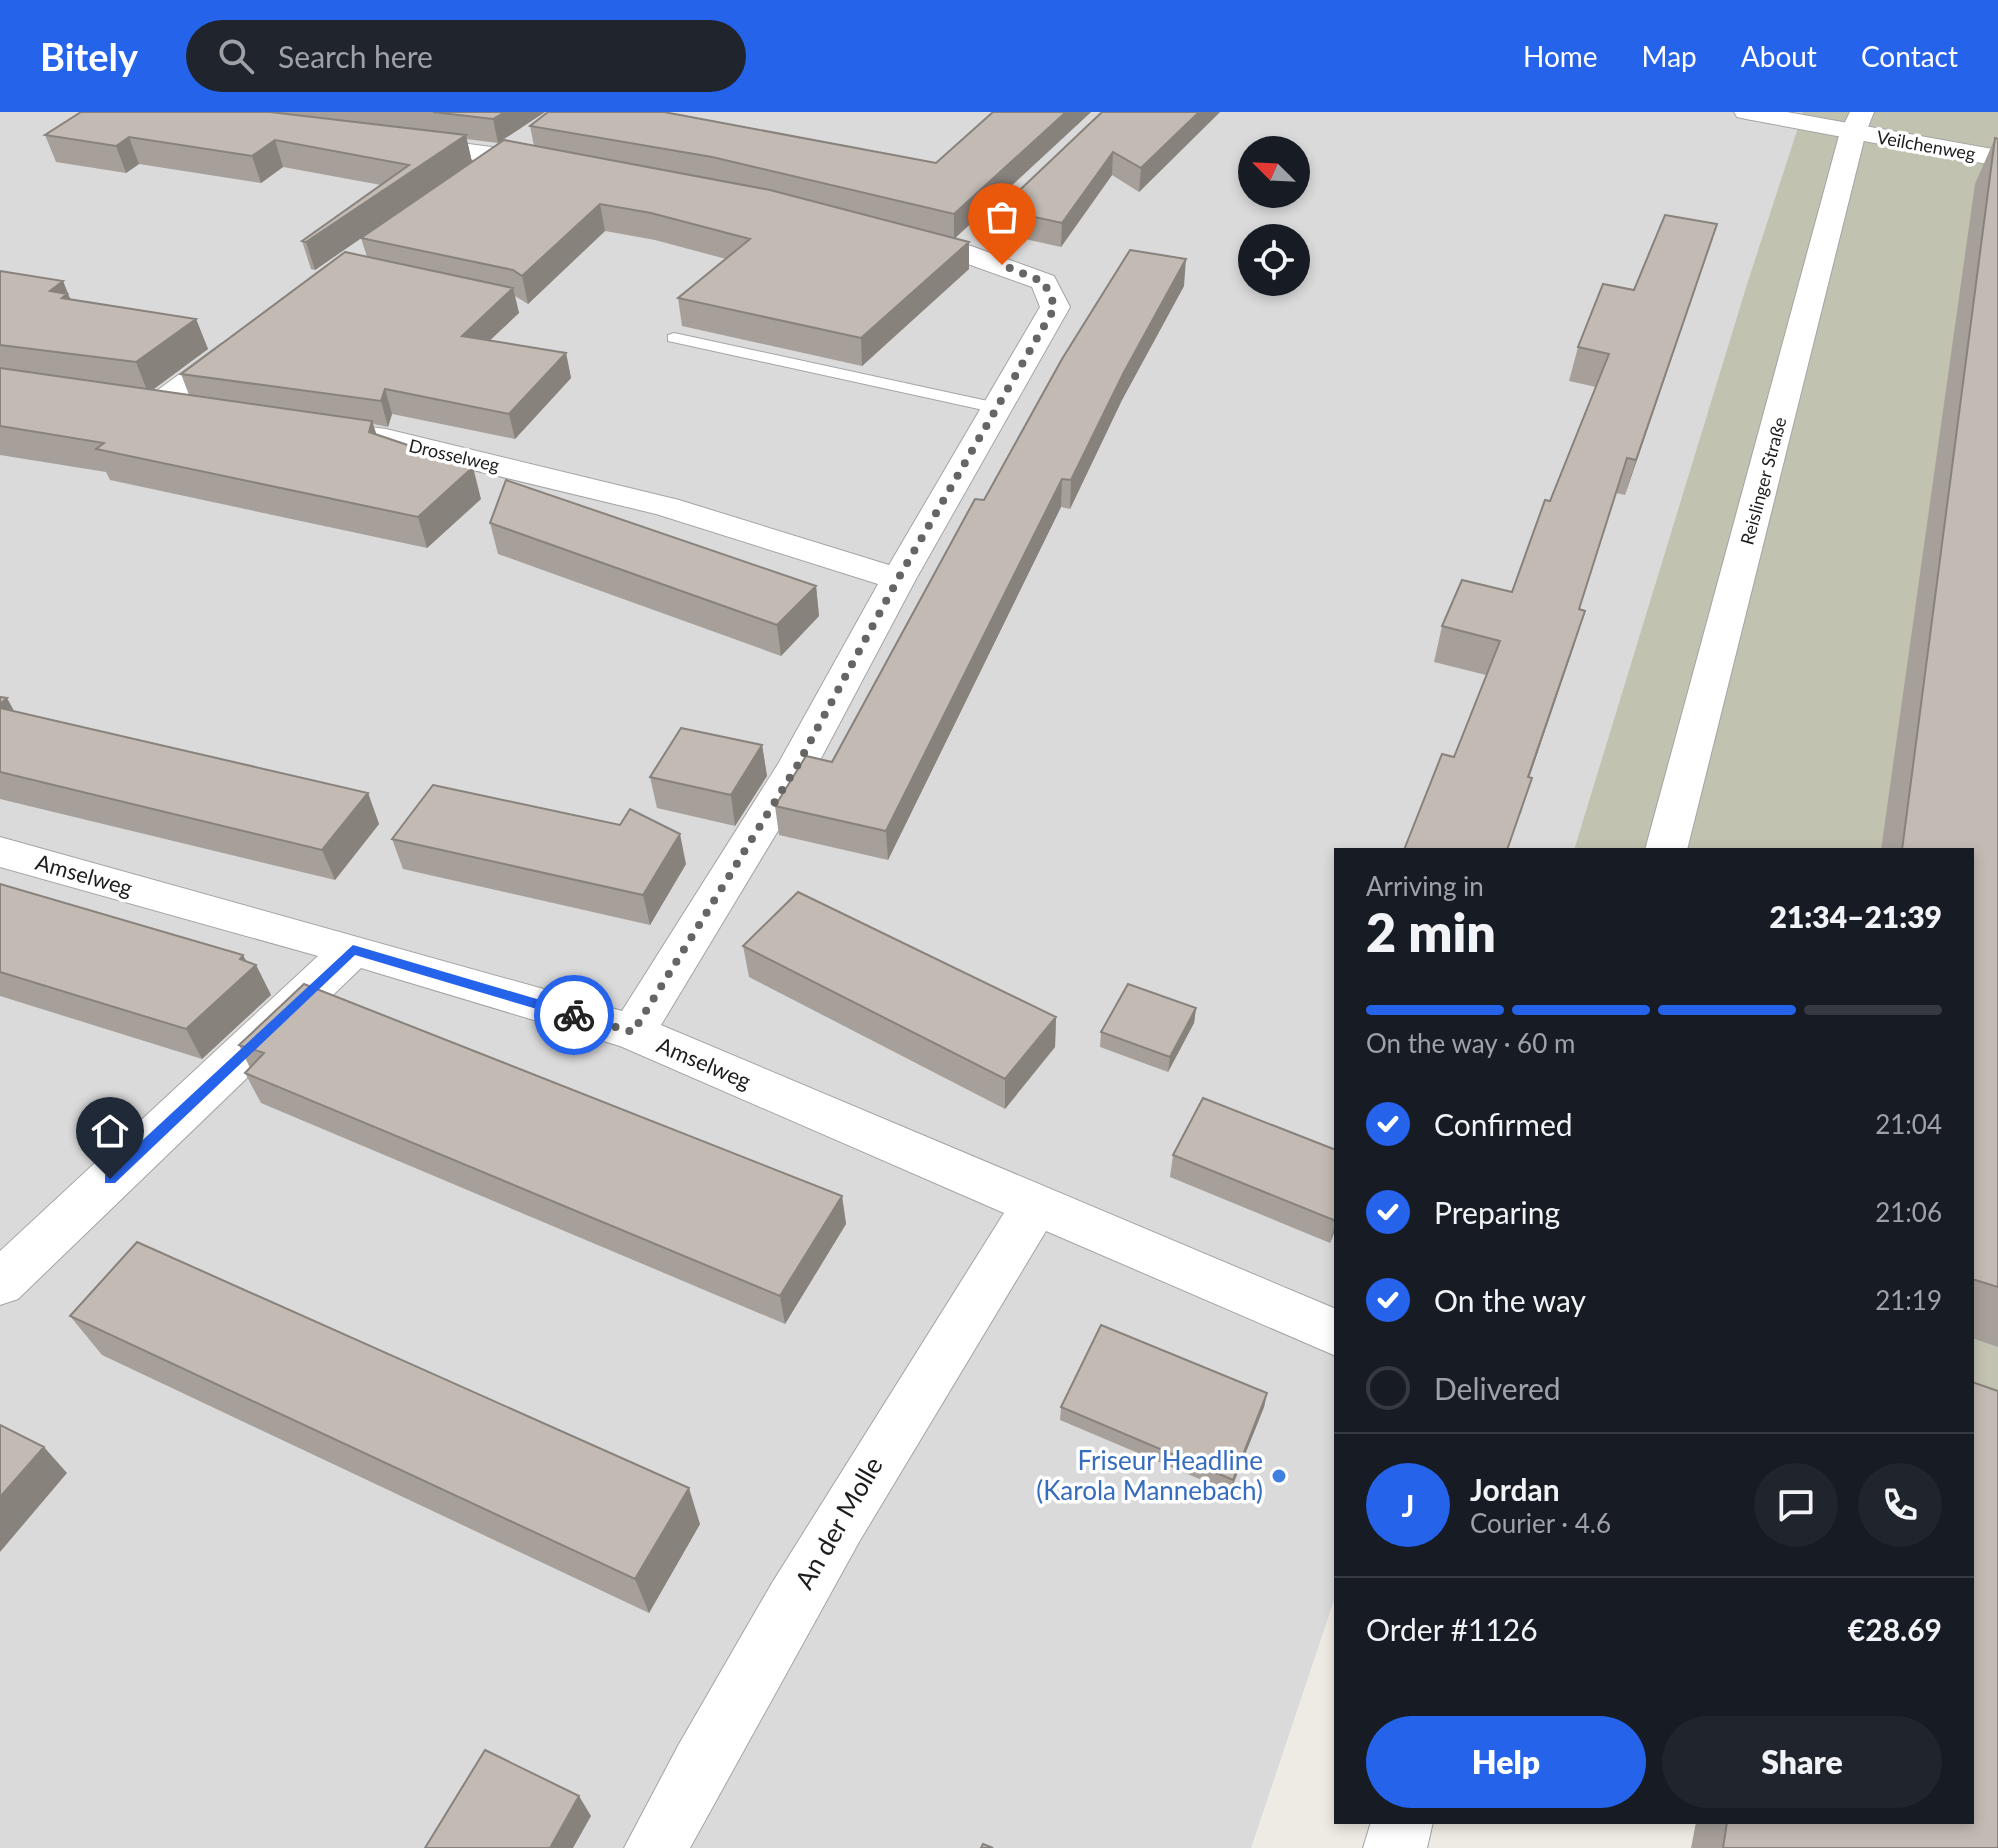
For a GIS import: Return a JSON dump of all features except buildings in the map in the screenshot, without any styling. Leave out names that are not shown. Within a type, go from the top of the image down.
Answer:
[{"type":"street","name":"Veilchenweg","points":[[1746,112],[1858,122],[1998,158]]},
{"type":"street","name":"Reislinger Straße","points":[[1667,848],[1858,122]]},
{"type":"street","points":[[468,181],[530,138]]},
{"type":"street","points":[[385,141],[506,155],[566,166]]},
{"type":"street","points":[[633,1032],[797,766],[898,579],[1055,307],[1044,282],[973,241],[885,234]]},
{"type":"street","points":[[201,414],[141,405],[255,332]]},
{"type":"street","name":"Drosselweg","points":[[324,431],[386,439],[667,507],[898,579]]},
{"type":"street","name":"Amselweg","points":[[0,852],[633,1032],[1334,1332]]},
{"type":"street","points":[[0,1283],[353,950]]},
{"type":"street","name":"An der Molle","points":[[656,1848],[734,1701],[881,1451],[1035,1206]]},
{"type":"street","points":[[1395,1848],[1401,1824]]},
{"type":"lane","points":[[674,338],[997,408]]},
{"type":"shaded area","points":[[0,112],[1803,112],[1747,284],[1575,848],[1334,848],[1334,1600],[1251,1848],[0,1848]]},
{"type":"shaded area","points":[[1803,112],[1998,112],[1998,1427],[1974,1419],[1974,848],[1575,848],[1747,284]]},
{"type":"way so far","points":[[574,1015],[633,1032],[797,766],[898,579],[1055,307],[1044,282],[1002,265]]},
{"type":"place","name":"Friseur Headline (Karola Mannebach)","points":[[1279,1476]]},
{"type":"route","points":[[110,1179],[353,950],[574,1015]]}]
